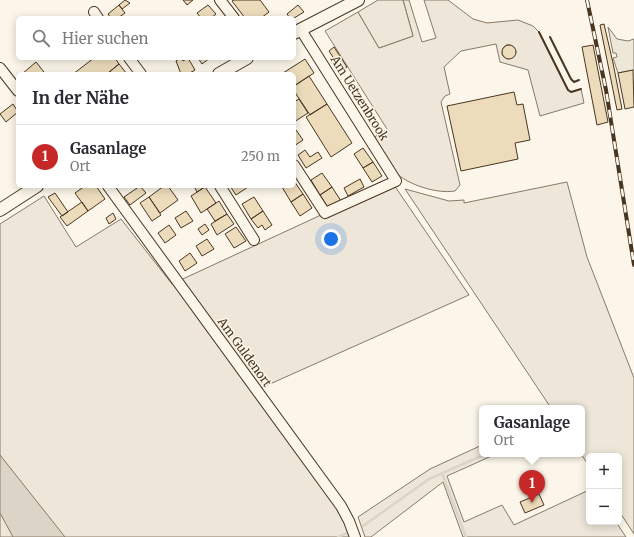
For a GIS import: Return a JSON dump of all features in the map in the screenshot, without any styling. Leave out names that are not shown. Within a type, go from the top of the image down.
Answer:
[{"type":"main road","points":[[298,31],[358,0]]},
{"type":"main road","points":[[233,70],[245,60]]},
{"type":"main road","points":[[0,210],[34,188]]},
{"type":"street","points":[[220,0],[232,16]]},
{"type":"street","name":"Am Uetzenbrook","points":[[296,168],[325,213],[396,181],[298,31]]},
{"type":"street","points":[[130,60],[139,72]]},
{"type":"street","points":[[0,68],[16,88]]},
{"type":"street","name":"Am Guldenort","points":[[109,188],[341,506],[355,537]]},
{"type":"street","points":[[221,188],[254,240]]},
{"type":"shaded area","points":[[378,0],[403,0],[413,36],[379,48],[358,12]]},
{"type":"shaded area","points":[[403,0],[409,0],[422,42],[436,38],[424,0],[448,0],[473,19],[487,23],[518,20],[533,26],[539,32],[568,90],[572,92],[581,89],[584,103],[540,116],[528,70],[500,62],[496,44],[461,51],[444,67],[450,94],[445,96],[441,102],[460,185],[455,191],[448,192],[432,190],[415,185],[395,172],[373,138],[387,129],[325,31],[358,12],[379,48],[413,36]],"holes":[[[506,45],[513,46],[515,49],[516,53],[512,58],[507,59],[502,55],[503,48]]]},
{"type":"shaded area","points":[[608,27],[617,39],[628,41],[634,39],[634,70],[618,73],[613,58],[617,57],[616,53],[613,53]]},
{"type":"shaded area","points":[[567,182],[587,257],[634,378],[634,534],[622,516],[622,453],[586,453],[586,462],[583,457],[585,457],[585,405],[549,405],[405,189],[449,201],[464,200],[464,203]]},
{"type":"shaded area","points":[[394,185],[469,295],[252,392],[341,514],[350,537],[0,537],[0,224],[44,196],[76,247],[121,219],[172,284],[321,215],[323,218]]},
{"type":"shaded area","points":[[479,446],[479,457],[489,457],[447,476],[464,522],[502,505],[514,525],[586,491],[586,525],[618,525],[626,537],[463,537],[443,482],[371,537],[365,537],[358,517],[430,469]]},
{"type":"shaded area","points":[[0,455],[65,537],[13,537],[0,513]]},
{"type":"building","points":[[125,0],[130,3],[122,9],[119,5]]},
{"type":"building","points":[[183,0],[193,0],[187,5]]},
{"type":"building","points":[[260,0],[269,12],[264,16],[243,16],[232,1]]},
{"type":"building","points":[[119,5],[125,13],[121,16],[110,16],[108,14]]},
{"type":"building","points":[[208,5],[216,14],[214,16],[199,16],[197,13]]},
{"type":"building","points":[[298,5],[304,12],[296,17],[288,16],[287,14]]},
{"type":"building","points":[[604,24],[622,109],[617,110],[600,25]]},
{"type":"building","points":[[506,45],[512,45],[516,49],[516,55],[512,59],[506,59],[502,55],[502,49]]},
{"type":"building","points":[[593,45],[608,122],[597,125],[582,47]]},
{"type":"building","points":[[334,47],[347,67],[342,71],[329,51]]},
{"type":"building","points":[[305,59],[314,73],[296,85],[296,72],[285,72]]},
{"type":"building","points":[[91,60],[116,60],[119,64],[109,72],[76,72]]},
{"type":"building","points":[[189,60],[195,70],[192,72],[180,72],[176,61]]},
{"type":"building","points":[[199,60],[207,60],[202,64]]},
{"type":"building","points":[[36,62],[44,72],[24,72]]},
{"type":"building","points":[[119,64],[125,72],[109,72]]},
{"type":"building","points":[[633,70],[634,107],[625,109],[618,73]]},
{"type":"building","points":[[309,76],[327,104],[310,115],[296,94],[296,85]]},
{"type":"building","points":[[514,92],[517,105],[523,104],[530,140],[515,143],[518,159],[461,171],[447,106]]},
{"type":"building","points":[[299,99],[308,113],[296,121],[296,101]]},
{"type":"building","points":[[13,104],[16,109],[16,114],[6,122],[0,114]]},
{"type":"building","points":[[327,104],[352,143],[331,157],[306,117]]},
{"type":"building","points":[[296,130],[303,140],[296,145]]},
{"type":"building","points":[[363,148],[373,162],[363,168],[354,154]]},
{"type":"building","points":[[305,150],[310,157],[318,152],[322,158],[306,168],[298,155]]},
{"type":"building","points":[[373,162],[382,176],[372,182],[363,168]]},
{"type":"building","points":[[322,173],[332,187],[320,195],[311,180]]},
{"type":"building","points":[[360,179],[364,187],[348,196],[344,188]]},
{"type":"building","points":[[296,184],[303,194],[291,202],[283,188],[296,188]]},
{"type":"building","points":[[332,187],[341,201],[329,209],[320,195]]},
{"type":"building","points":[[82,188],[97,188],[105,199],[88,211],[75,193]]},
{"type":"building","points":[[137,188],[142,188],[146,193],[130,205],[124,197]]},
{"type":"building","points":[[161,188],[169,188],[178,200],[160,213],[149,197]]},
{"type":"building","points":[[195,188],[203,188],[197,192]]},
{"type":"building","points":[[206,188],[216,203],[201,213],[191,196]]},
{"type":"building","points":[[231,188],[246,188],[236,195]]},
{"type":"building","points":[[55,193],[68,212],[62,216],[48,197]]},
{"type":"building","points":[[303,194],[312,208],[300,216],[291,202]]},
{"type":"building","points":[[149,197],[161,215],[152,221],[140,203]]},
{"type":"building","points":[[254,197],[263,211],[251,219],[242,204]]},
{"type":"building","points":[[219,201],[227,214],[215,221],[207,209]]},
{"type":"building","points":[[82,202],[88,211],[67,226],[60,217]]},
{"type":"building","points":[[186,211],[193,221],[181,228],[175,218]]},
{"type":"building","points":[[263,211],[272,225],[265,230],[262,225],[258,228],[251,219]]},
{"type":"building","points":[[113,213],[116,219],[109,224],[106,218]]},
{"type":"building","points":[[227,214],[234,224],[217,235],[211,224]]},
{"type":"building","points":[[205,224],[209,230],[202,235],[198,229]]},
{"type":"building","points":[[169,225],[176,235],[165,243],[158,233]]},
{"type":"building","points":[[236,227],[246,241],[234,248],[225,234]]},
{"type":"building","points":[[207,239],[214,249],[202,256],[196,246]]},
{"type":"building","points":[[190,253],[197,263],[185,271],[179,261]]},
{"type":"building","points":[[539,494],[544,505],[525,513],[520,502]]},
{"type":"waterway","points":[[363,526],[429,479],[479,457]]},
{"type":"waterway","points":[[442,473],[466,537]]},
{"type":"waterway","points":[[338,537],[347,533]]},
{"type":"railway","points":[[587,0],[606,90],[634,265]]},
{"type":"wall","points":[[539,32],[568,90],[571,92],[581,89]]},
{"type":"wall","points":[[550,37],[571,79],[574,82],[579,80]]},
{"type":"place","name":"Gasanlage","points":[[532,503]]}]
